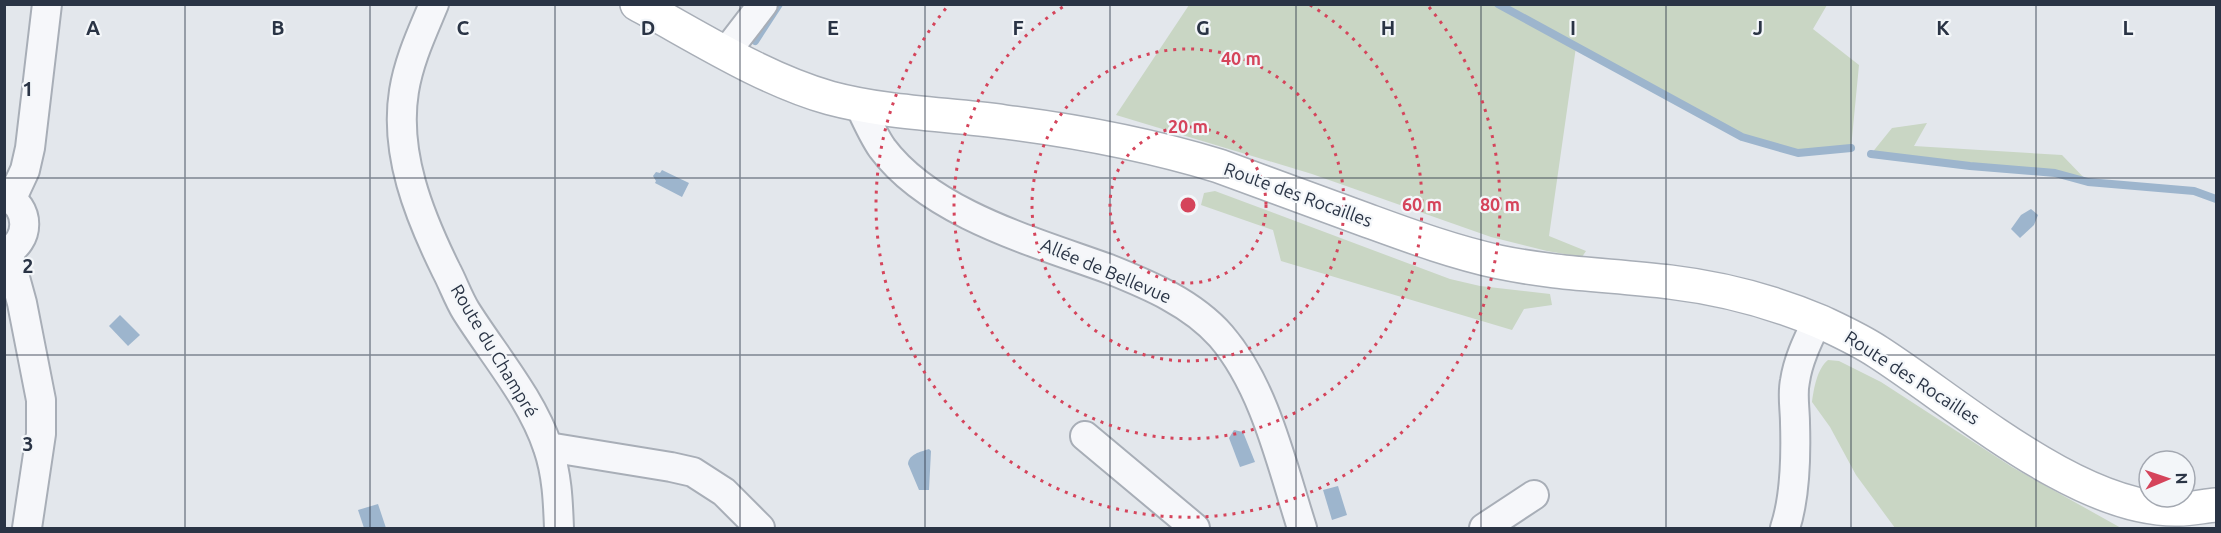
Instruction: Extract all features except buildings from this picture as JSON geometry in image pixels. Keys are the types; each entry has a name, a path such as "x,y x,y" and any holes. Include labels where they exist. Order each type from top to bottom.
{"street":[{"path":"27,528 41,434 40,400 24,313 6,253 21,239 25,227 24,214 8,196 25,170 30,148 47,4"},
{"name":"Route du Champré","path":"434,4 412,59 404,92 402,129 412,186 435,247 465,308 527,405 548,447 557,485 559,528"},
{"name":"Route des Rocailles","path":"637,4 759,69 808,91 859,104 1007,122 1113,140 1185,156 1425,242 1467,254 1500,262 1580,275 1621,277 1702,287 1784,309 1817,321 1877,351 2029,455 2106,495 2143,505 2179,519 2217,505"},
{"path":"726,52 763,4"},
{"name":"Allée de Bellevue","path":"859,104 884,150 914,180 941,199 987,223 1158,290 1188,308 1220,335 1238,359 1266,417 1302,528"},
{"path":"1785,528 1790,512 1792,485 1795,425 1794,383 1802,353 1817,321"},
{"path":"1085,436 1195,528"},
{"path":"548,447 671,466 693,472 724,492 760,528"},
{"path":"1484,528 1534,495"}],"green space":[{"path":"1189,5 1827,5 1813,29 1859,65 1851,148 1798,153 1742,137 1576,47 1549,236 1586,251 1582,257 1547,251 1491,237 1312,174 1116,115"},
{"path":"1927,123 1914,146 2062,155 2088,182 2055,173 1871,154 1892,128"},
{"path":"1215,191 1450,279 1480,286 1550,294 1552,305 1524,309 1512,330 1281,261 1273,230 1201,205 1204,193"},
{"path":"1828,360 1839,361 1881,382 2012,467 2121,528 1895,528 1856,475 1830,427 1812,402 1819,374"}],"water":[{"path":"662,170 689,183 682,197 655,183 653,176"},
{"path":"2031,209 2038,215 2034,225 2020,238 2011,229 2021,215"},
{"path":"120,315 140,335 128,346 109,326"},
{"path":"1234,430 1243,432 1255,462 1240,467 1229,438"},
{"path":"929,449 931,451 929,490 919,490 908,464 910,458"},
{"path":"1338,486 1347,515 1332,520 1323,490"},
{"path":"378,504 386,528 364,528 358,510"}],"waterway":[{"path":"755,41 779,4"},
{"path":"1498,4 1742,137 1798,153 1851,148"},
{"path":"1871,154 2055,173 2088,182 2194,191 2216,199"}]}
